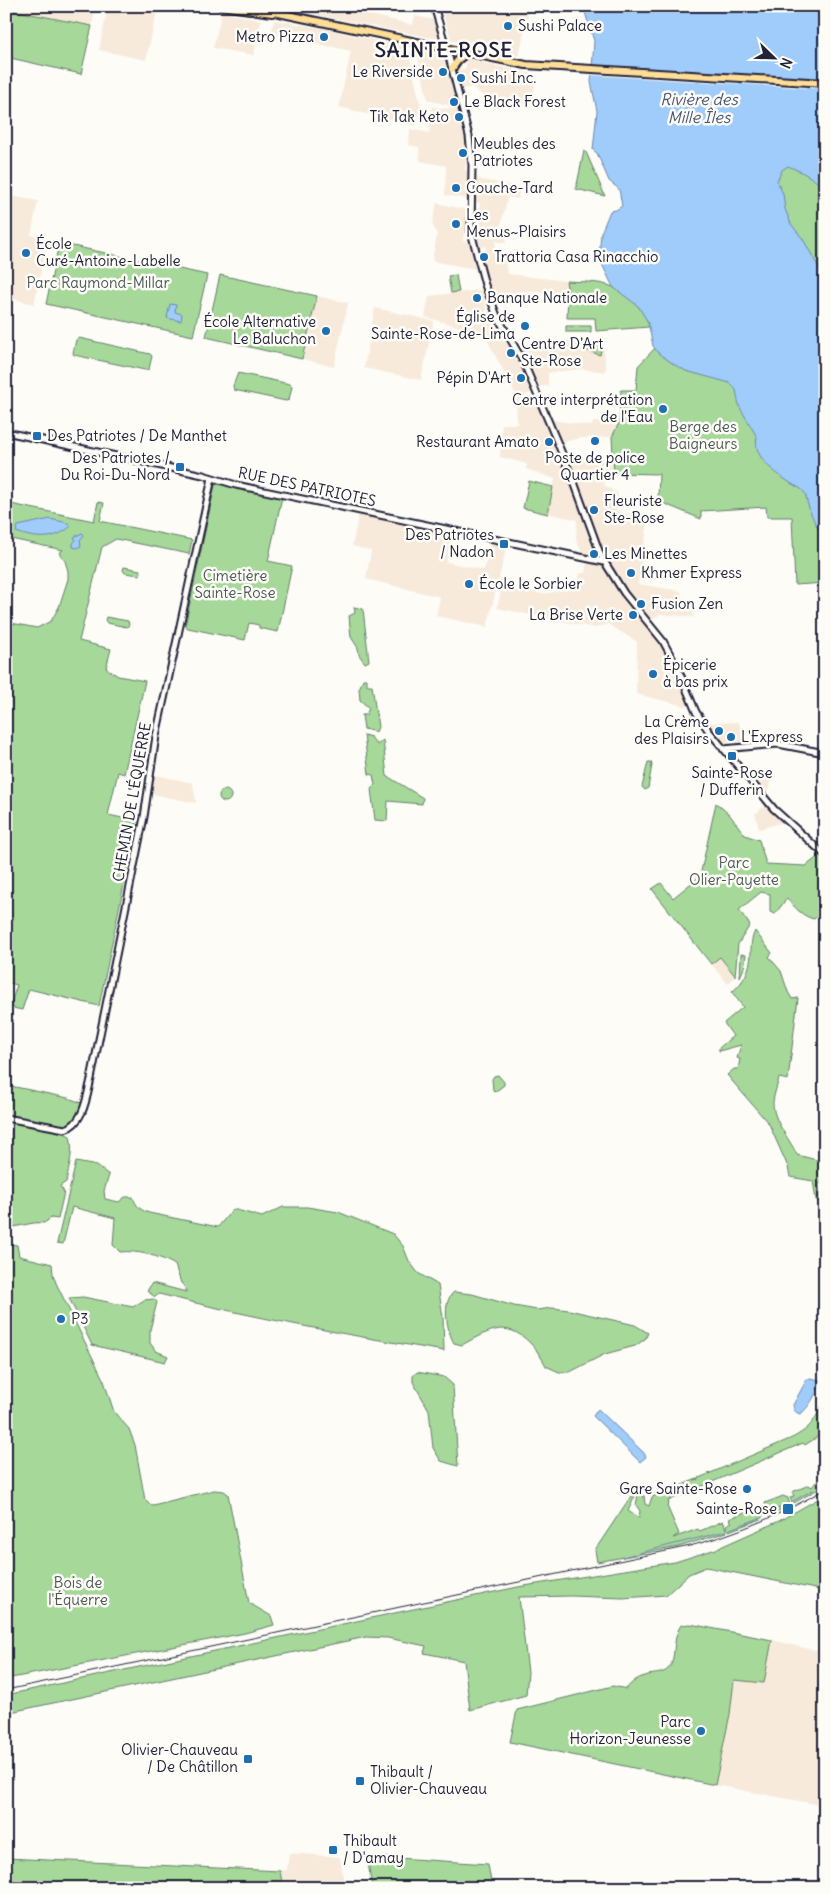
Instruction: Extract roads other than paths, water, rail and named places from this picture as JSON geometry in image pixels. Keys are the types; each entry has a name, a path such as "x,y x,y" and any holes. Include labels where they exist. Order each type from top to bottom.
{"main road":[{"path":"221,6 262,13 278,13"},
{"path":"252,6 526,65 825,83"},
{"path":"452,69 458,60 467,53"}],"street":[{"path":"434,6 465,116 471,150 472,236 487,290 500,321 525,365 572,476 604,562 624,594 663,641 678,669 696,712 723,749 774,809 825,855"},
{"name":"RUE DES PATRIOTES","path":"6,432 234,484 604,562"},
{"name":"CHEMIN DE L'ÉQUERRE","path":"6,1118 62,1130 71,1128 80,1117 91,1079 144,817 156,736 212,478"},
{"path":"723,749 776,744 825,753"}],"water":[{"name":"Rivière des Mille Îles","path":"583,6 825,6 825,191 813,179 788,166 782,170 777,181 783,194 785,209 791,224 803,239 825,279 825,538 814,520 804,492 767,465 758,452 756,445 757,437 739,406 736,390 730,383 686,371 658,353 653,346 648,322 638,306 613,287 599,258 601,233 610,211 622,206 619,189 609,181 597,153 593,150 597,111 591,82 594,41"},
{"path":"170,304 176,305 175,312 182,314 181,321 167,318"},
{"path":"50,519 68,523 71,526 58,534 45,537 16,532 18,526"},
{"path":"82,533 84,535 80,540 81,546 73,547 73,543 76,540 74,537"},
{"path":"807,1379 819,1380 818,1388 810,1404 800,1414 795,1411 793,1405"},
{"path":"598,1409 646,1457 640,1462 593,1416"}],"waterway":[{"path":"793,1501 813,1490"},
{"path":"767,1514 787,1504"},
{"path":"730,1529 760,1518"},
{"path":"639,1553 726,1531"},
{"path":"623,1557 634,1554"},
{"path":"154,1881 155,1888"}],"railway":[{"path":"6,1690 690,1546 760,1522 793,1507 825,1489"}],"place":[{"name":"Sushi Palace","path":"508,26"},
{"name":"Metro Pizza","path":"324,37"},
{"name":"Le Riverside","path":"443,72"},
{"name":"Sushi Inc.","path":"461,78"},
{"name":"Le Black Forest","path":"454,102"},
{"name":"Tik Tak Keto","path":"459,117"},
{"name":"Meubles des Patriotes","path":"463,153"},
{"name":"Couche-Tard","path":"456,188"},
{"name":"Les Menus~Plaisirs","path":"456,224"},
{"name":"École Curé-Antoine-Labelle","path":"26,253"},
{"name":"Trattoria Casa Rinacchio","path":"484,257"},
{"name":"Banque Nationale","path":"477,298"},
{"name":"Église de Sainte-Rose-de-Lima","path":"525,326"},
{"name":"École Alternative Le Baluchon","path":"326,331"},
{"name":"Centre D'Art Ste-Rose","path":"511,353"},
{"name":"Pépin D'Art","path":"521,378"},
{"name":"Centre interprétation de l'Eau","path":"663,409"},
{"name":"Des Patriotes / De Manthet","path":"37,436"},
{"name":"Poste de police Quartier 4","path":"595,441"},
{"name":"Restaurant Amato","path":"549,442"},
{"name":"Des Patriotes / Du Roi-Du-Nord","path":"180,467"},
{"name":"Fleuriste Ste-Rose","path":"594,510"},
{"name":"Des Patriotes / Nadon","path":"504,544"},
{"name":"Les Minettes","path":"594,554"},
{"name":"Khmer Express","path":"631,573"},
{"name":"École le Sorbier","path":"469,584"},
{"name":"Fusion Zen","path":"641,604"},
{"name":"La Brise Verte","path":"633,615"},
{"name":"Épicerie à bas prix","path":"653,674"},
{"name":"La Crème des Plaisirs","path":"719,731"},
{"name":"L'Express","path":"731,737"},
{"name":"Sainte-Rose / Dufferin","path":"732,756"},
{"name":"P3","path":"61,1319"},
{"name":"Gare Sainte-Rose","path":"747,1489"},
{"name":"Sainte-Rose","path":"788,1509"},
{"name":"Parc Horizon-Jeunesse","path":"701,1731"},
{"name":"Olivier-Chauveau / De Châtillon","path":"248,1759"},
{"name":"Thibault / Olivier-Chauveau","path":"360,1781"},
{"name":"Thibault / D'amay","path":"333,1850"}],"district":[{"name":"SAINTE-ROSE","path":"444,50"}],"park label":[{"name":"Parc Raymond-Millar","path":"98,283"},
{"name":"Berge des Baigneurs","path":"703,436"},
{"name":"Cimetière Sainte-Rose","path":"235,584"},
{"name":"Parc Olier-Payette","path":"734,872"},
{"name":"Bois de l'Équerre","path":"78,1592"}]}
